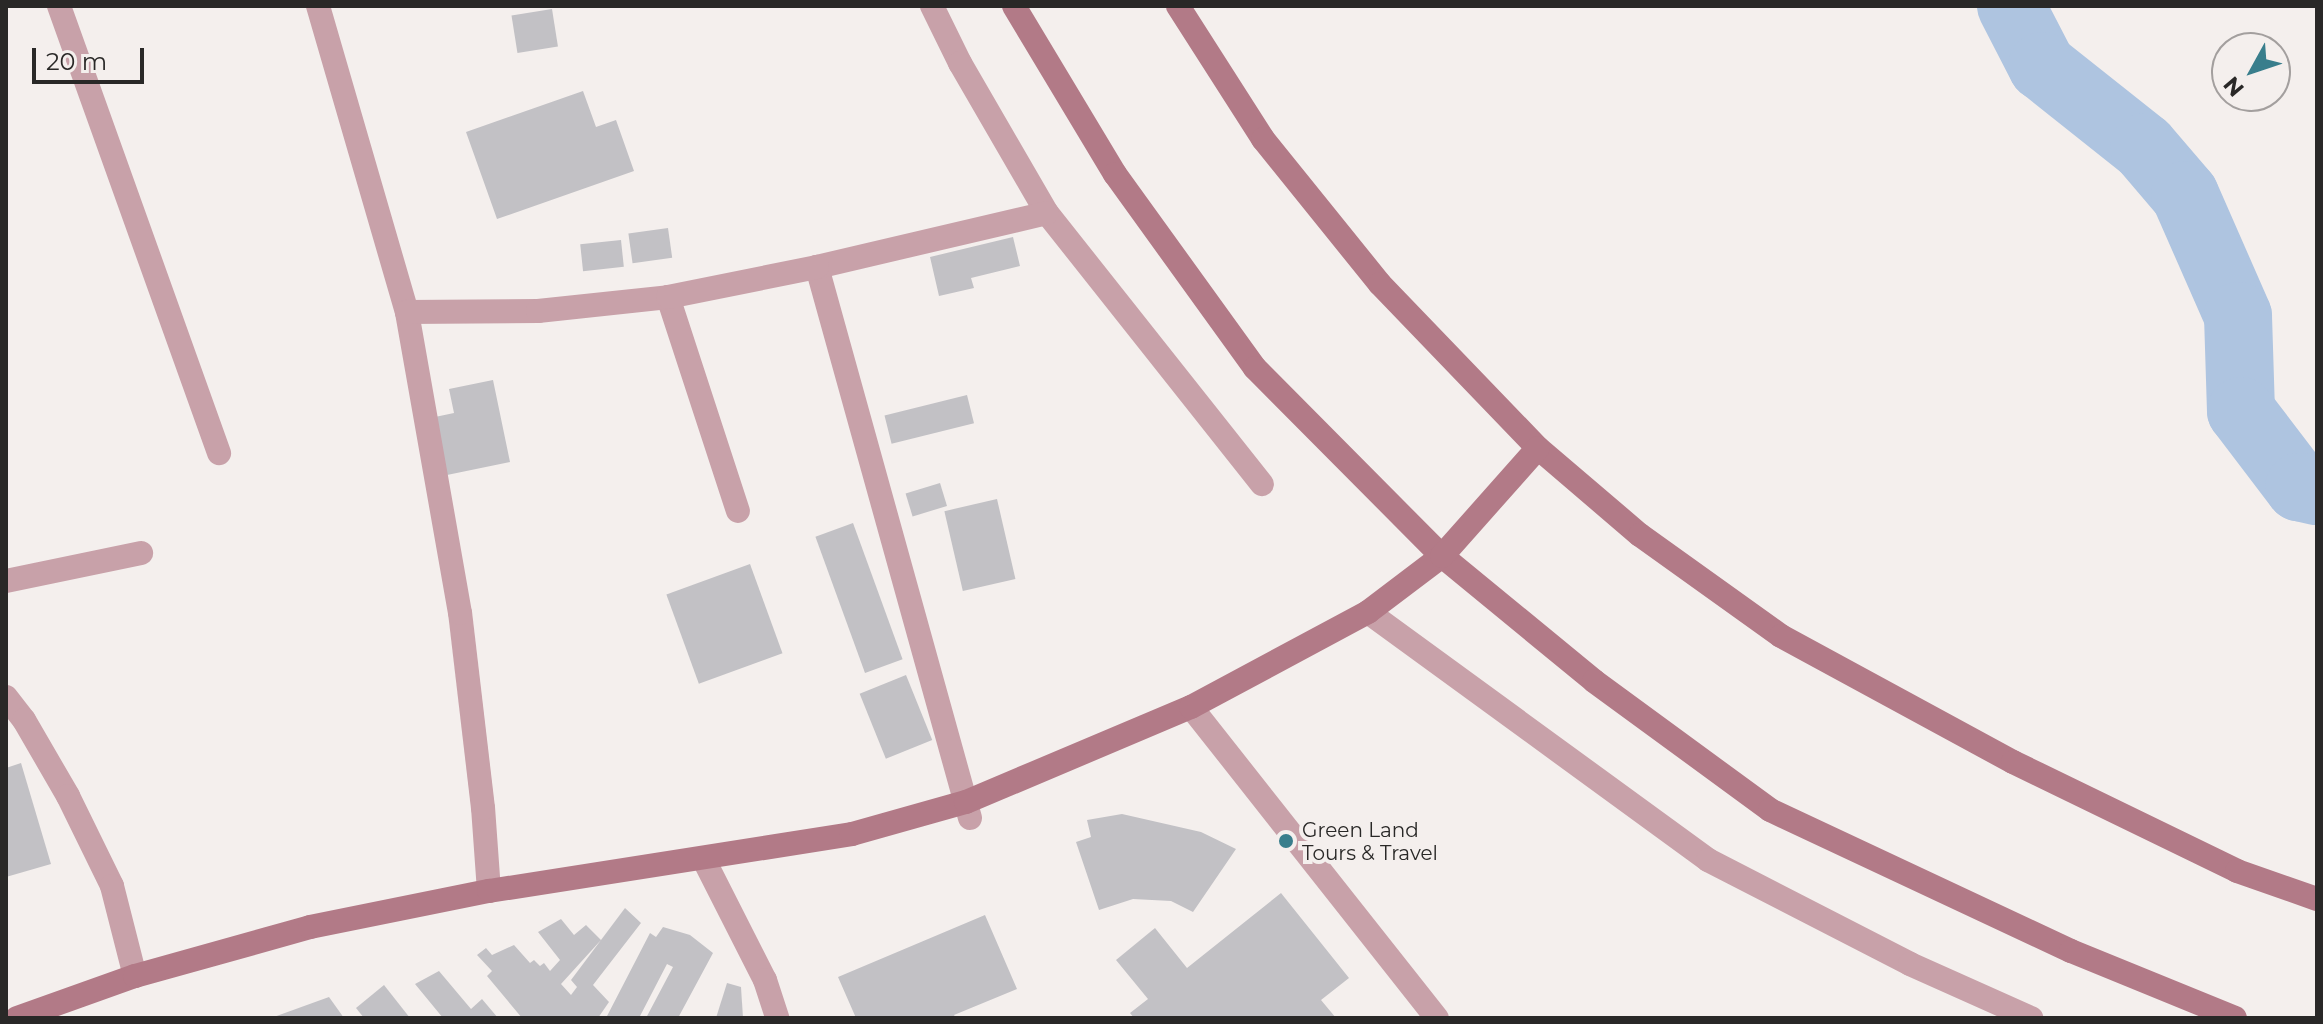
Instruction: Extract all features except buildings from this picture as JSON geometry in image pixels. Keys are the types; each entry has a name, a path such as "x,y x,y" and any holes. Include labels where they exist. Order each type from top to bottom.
{"main road":[{"path":"1014,6 1115,174 1255,368 1442,556 1594,681 1770,810 2071,951 2235,1018"},
{"path":"1178,6 1263,139 1370,272 1538,448 1640,535 1781,636 2013,762 2237,871 2317,899"},
{"path":"17,1018 135,976 310,927 489,891 852,834 968,810 1191,707 1368,612 1442,556 1538,448"}],"street":[{"path":"59,6 219,453"},
{"path":"318,6 407,312 460,613 489,891"},
{"path":"932,6 960,63 1047,213 1262,484"},
{"path":"407,312 538,311 668,297 817,267 1047,213"},
{"path":"817,267 968,810"},
{"path":"668,297 738,511"},
{"path":"6,581 141,553"},
{"path":"1368,612 1708,860 1910,964 2031,1018"},
{"path":"6,697 24,720 68,796 112,886 135,976"},
{"path":"1191,707 1437,1018"},
{"path":"703,858 765,980 777,1018"}],"waterway":[{"path":"2011,6 2042,66 2144,147 2185,195 2238,316 2241,411 2299,487 2317,491"}],"place":[{"name":"Green Land Tours & Travel","path":"1286,841"}]}
